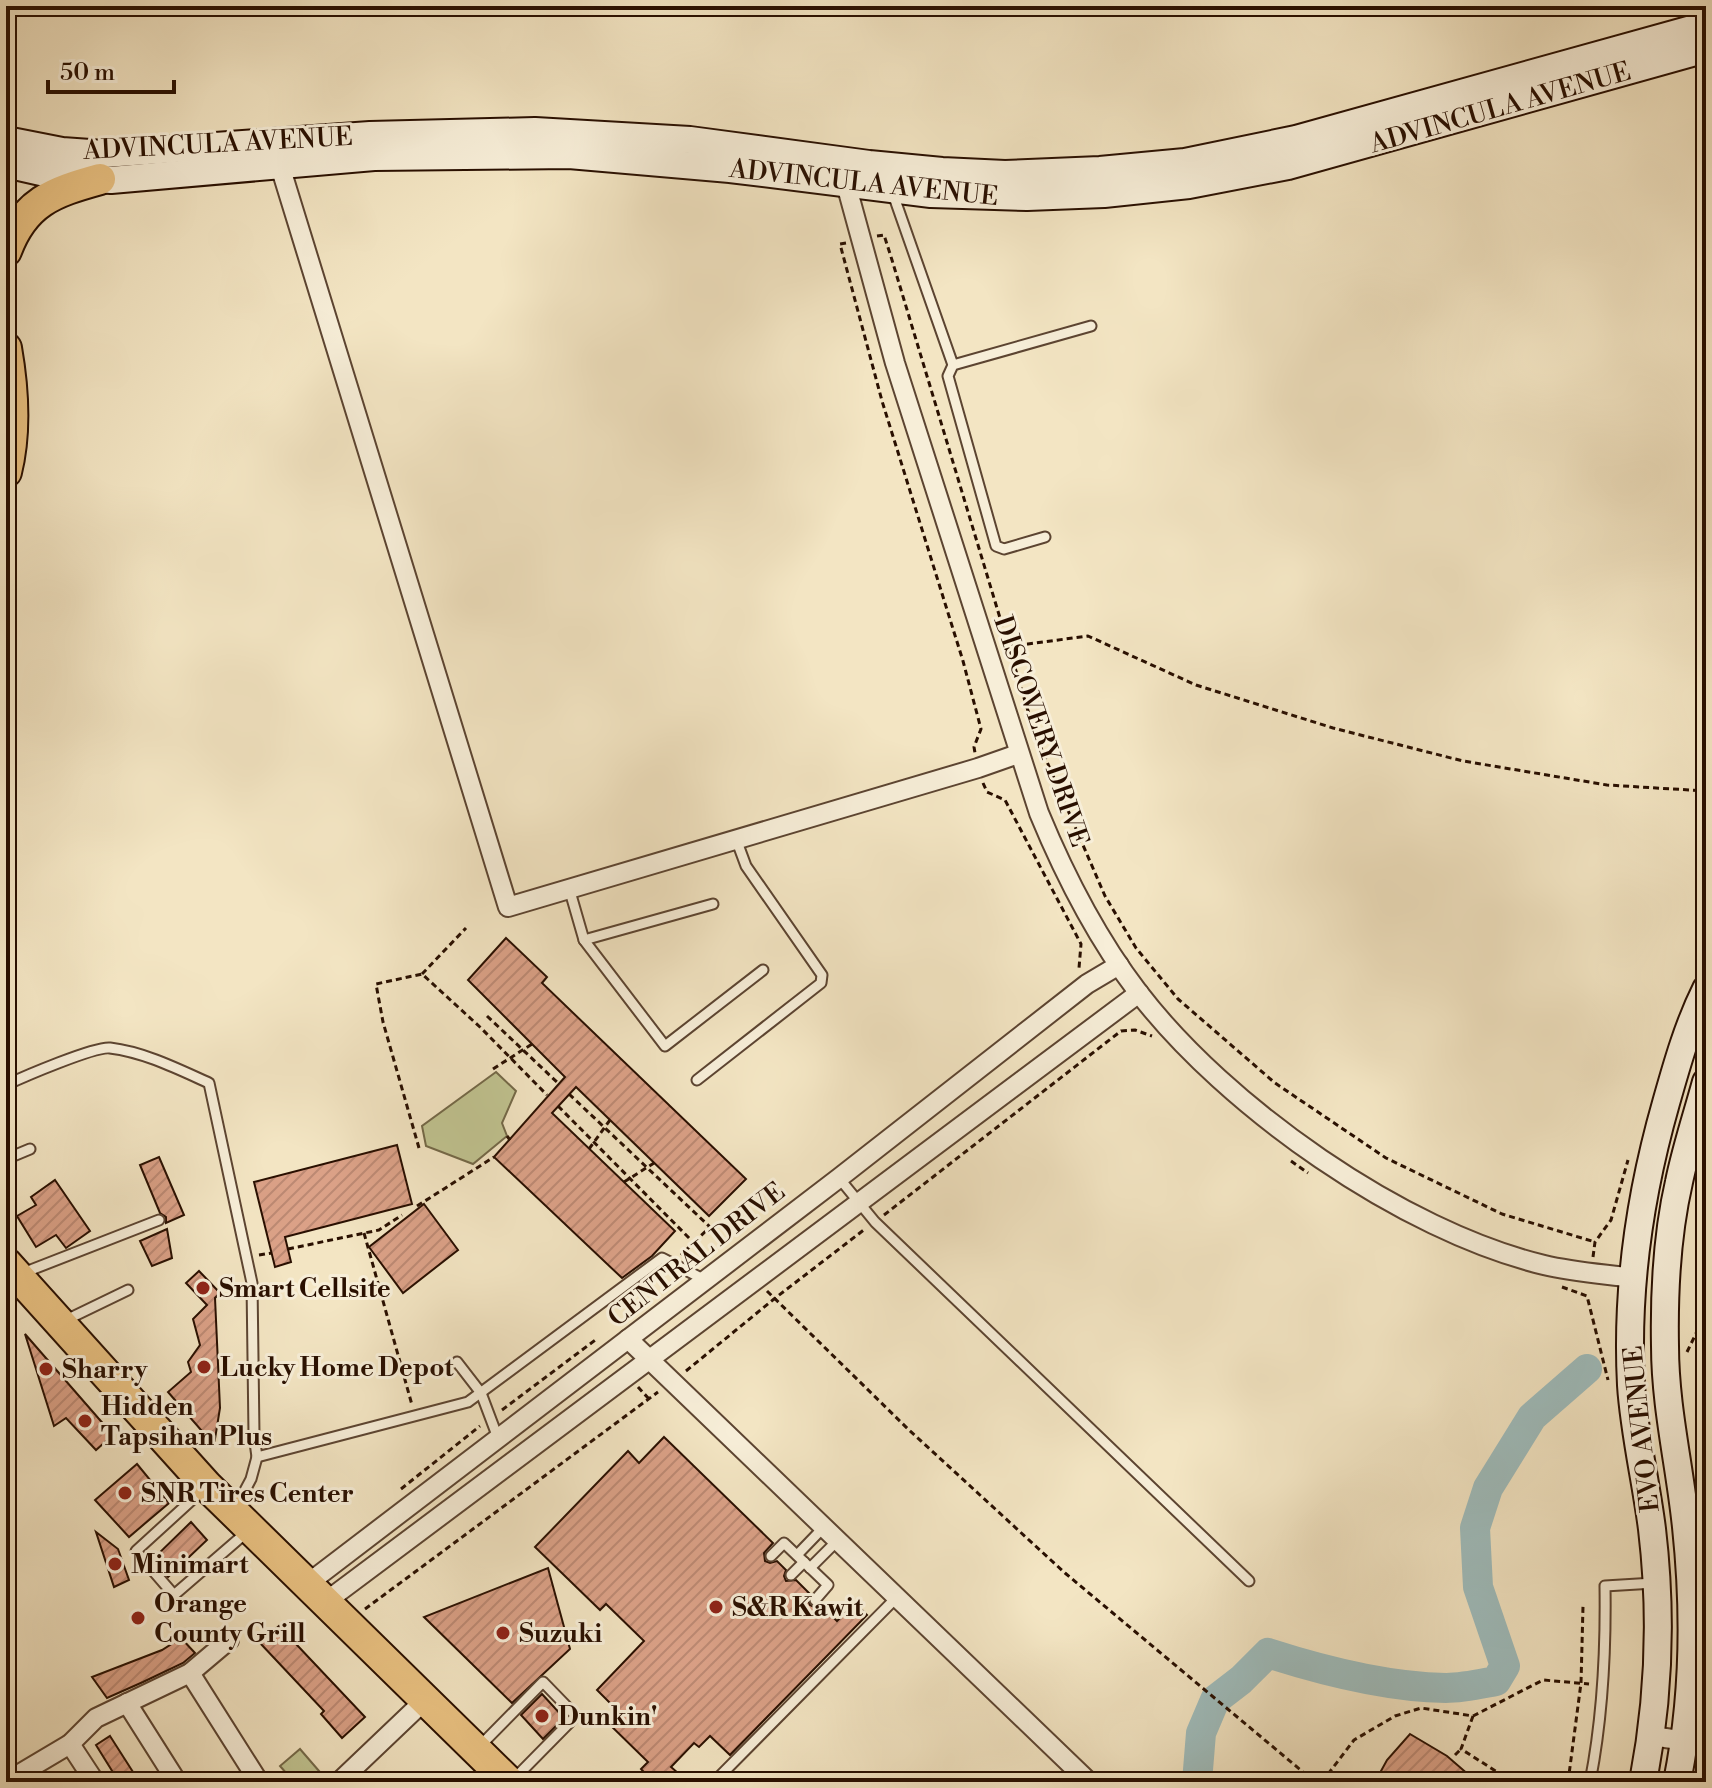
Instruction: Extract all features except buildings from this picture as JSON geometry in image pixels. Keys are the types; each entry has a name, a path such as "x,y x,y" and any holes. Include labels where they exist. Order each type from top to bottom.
{"main road":[{"name":"ADVINCULA AVENUE","path":"6,140 62,151 113,154 394,134 569,132 690,140 942,171 1005,174 1100,170 1185,162 1296,139 1706,25"},
{"name":"ADVINCULA AVENUE","path":"6,164 50,174 100,179 389,157 569,155 730,169 892,190 997,197 1081,196 1218,180 1323,157 1706,49"},
{"path":"6,251 21,221 40,202 66,188 100,179"},
{"path":"6,348 12,433 6,472"},
{"name":"EVO AVENUE","path":"1643,1782 1652,1736 1657,1583 1652,1529 1621,1390 1630,1347 1633,1278 1647,1176 1676,1065 1706,989"},
{"name":"EVO AVENUE","path":"1677,1782 1696,1743 1691,1581 1667,1387 1667,1282 1679,1183 1706,1082"},
{"path":"1647,1176 1679,1183"},
{"path":"11,1269 207,1486 510,1782"},
{"path":"1633,1278 1667,1282"},
{"path":"1621,1390 1667,1387"},
{"path":"1657,1583 1691,1581"}],"street":[{"path":"280,166 508,907 1018,754"},
{"name":"DISCOVERY DRIVE","path":"846,184 895,363 1018,754 1061,866 1084,912 1139,993 1215,1074 1249,1104 1308,1150 1363,1186 1435,1224 1492,1249 1544,1265 1633,1278"},
{"name":"CENTRAL DRIVE","path":"325,1604 498,1438 1087,984 1119,965"},
{"path":"325,1604 1139,993"},
{"path":"628,1339 1089,1782"},
{"path":"11,1781 70,1744 96,1718 190,1673 229,1640"},
{"path":"190,1673 259,1782"},
{"path":"339,1782 424,1701"},
{"path":"127,1703 177,1782"},
{"path":"1652,1736 1696,1743"},
{"path":"70,1744 95,1782"}],"lane":[{"path":"892,190 953,365 948,376 996,546 1004,549 1045,537"},
{"path":"953,365 1091,326"},
{"path":"697,1080 821,983 822,975 746,866 736,839"},
{"path":"569,888 584,940 665,1046 763,970"},
{"path":"584,940 713,904"},
{"path":"6,1085 30,1073 107,1047 164,1063 209,1083 252,1283 257,1457 242,1520 174,1595 136,1551 207,1486"},
{"path":"6,1159 30,1149"},
{"path":"839,1178 875,1222 1249,1581"},
{"path":"11,1269 159,1220"},
{"path":"257,1457 468,1402 662,1258 705,1280"},
{"path":"59,1324 128,1290"},
{"path":"457,1362 481,1393 498,1438"},
{"path":"804,1562 830,1535"},
{"path":"791,1575 830,1535"},
{"path":"771,1556 784,1543 828,1585 815,1600"},
{"path":"1590,1782 1604,1685 1605,1586 1657,1583"},
{"path":"714,1782 896,1598"},
{"path":"475,1750 543,1682 576,1716 510,1782"}],"path":[{"path":"1078,973 1081,944 1005,800 987,792 978,768 974,747 981,729 967,674 882,401 840,244 884,235 1035,734 1105,896 1136,948 1178,999 1275,1083 1386,1158 1502,1214 1595,1242"},
{"path":"1007,645 1088,636 1196,685 1333,728 1463,761 1607,785 1706,791"},
{"path":"419,1148 383,1022 376,984 422,974 466,928"},
{"path":"422,974 547,1095"},
{"path":"487,1016 559,1084"},
{"path":"325,1604 671,1383 774,1299 1121,1031 1135,1030 1150,1034 1161,1044"},
{"path":"493,1069 532,1044"},
{"path":"569,1094 710,1227 672,1263"},
{"path":"558,1106 693,1242"},
{"path":"589,1149 610,1120"},
{"path":"417,1206 494,1157"},
{"path":"1288,1158 1314,1176"},
{"path":"624,1182 654,1163"},
{"path":"1706,1177 1697,1211 1706,1244"},
{"path":"288,1249 379,1230 402,1215"},
{"path":"364,1233 415,1416"},
{"path":"757,1279 909,1430 1065,1573 1315,1782"},
{"path":"1559,1286 1587,1296 1621,1390"},
{"path":"1568,1782 1581,1683 1583,1606"},
{"path":"1322,1782 1354,1740 1395,1716 1421,1708 1473,1716 1543,1680 1604,1685"},
{"path":"1455,1755 1461,1749 1473,1716"},
{"path":"1461,1749 1513,1782"},
{"path":"1700,1782 1706,1762"}],"green space":[{"path":"496,1072 516,1091 502,1123 507,1136 473,1164 426,1146 422,1126"},
{"path":"300,1749 319,1771 306,1782 294,1782 280,1766"}],"waterway":[{"path":"1197,1782 1201,1733 1215,1700 1268,1653 1334,1672 1402,1685 1452,1688 1496,1681 1505,1666 1478,1587 1475,1528 1488,1488 1532,1417 1587,1369"}],"place":[{"name":"Smart Cellsite","path":"203,1288"},
{"name":"Lucky Home Depot","path":"204,1367"},
{"name":"Sharry","path":"46,1369"},
{"name":"Hidden Tapsihan Plus","path":"85,1421"},
{"name":"SNR Tires Center","path":"125,1493"},
{"name":"Minimart","path":"115,1564"},
{"name":"S&R Kawit","path":"716,1607"},
{"name":"Orange County Grill","path":"138,1618"},
{"name":"Suzuki","path":"503,1633"},
{"name":"Dunkin'","path":"542,1716"}]}
